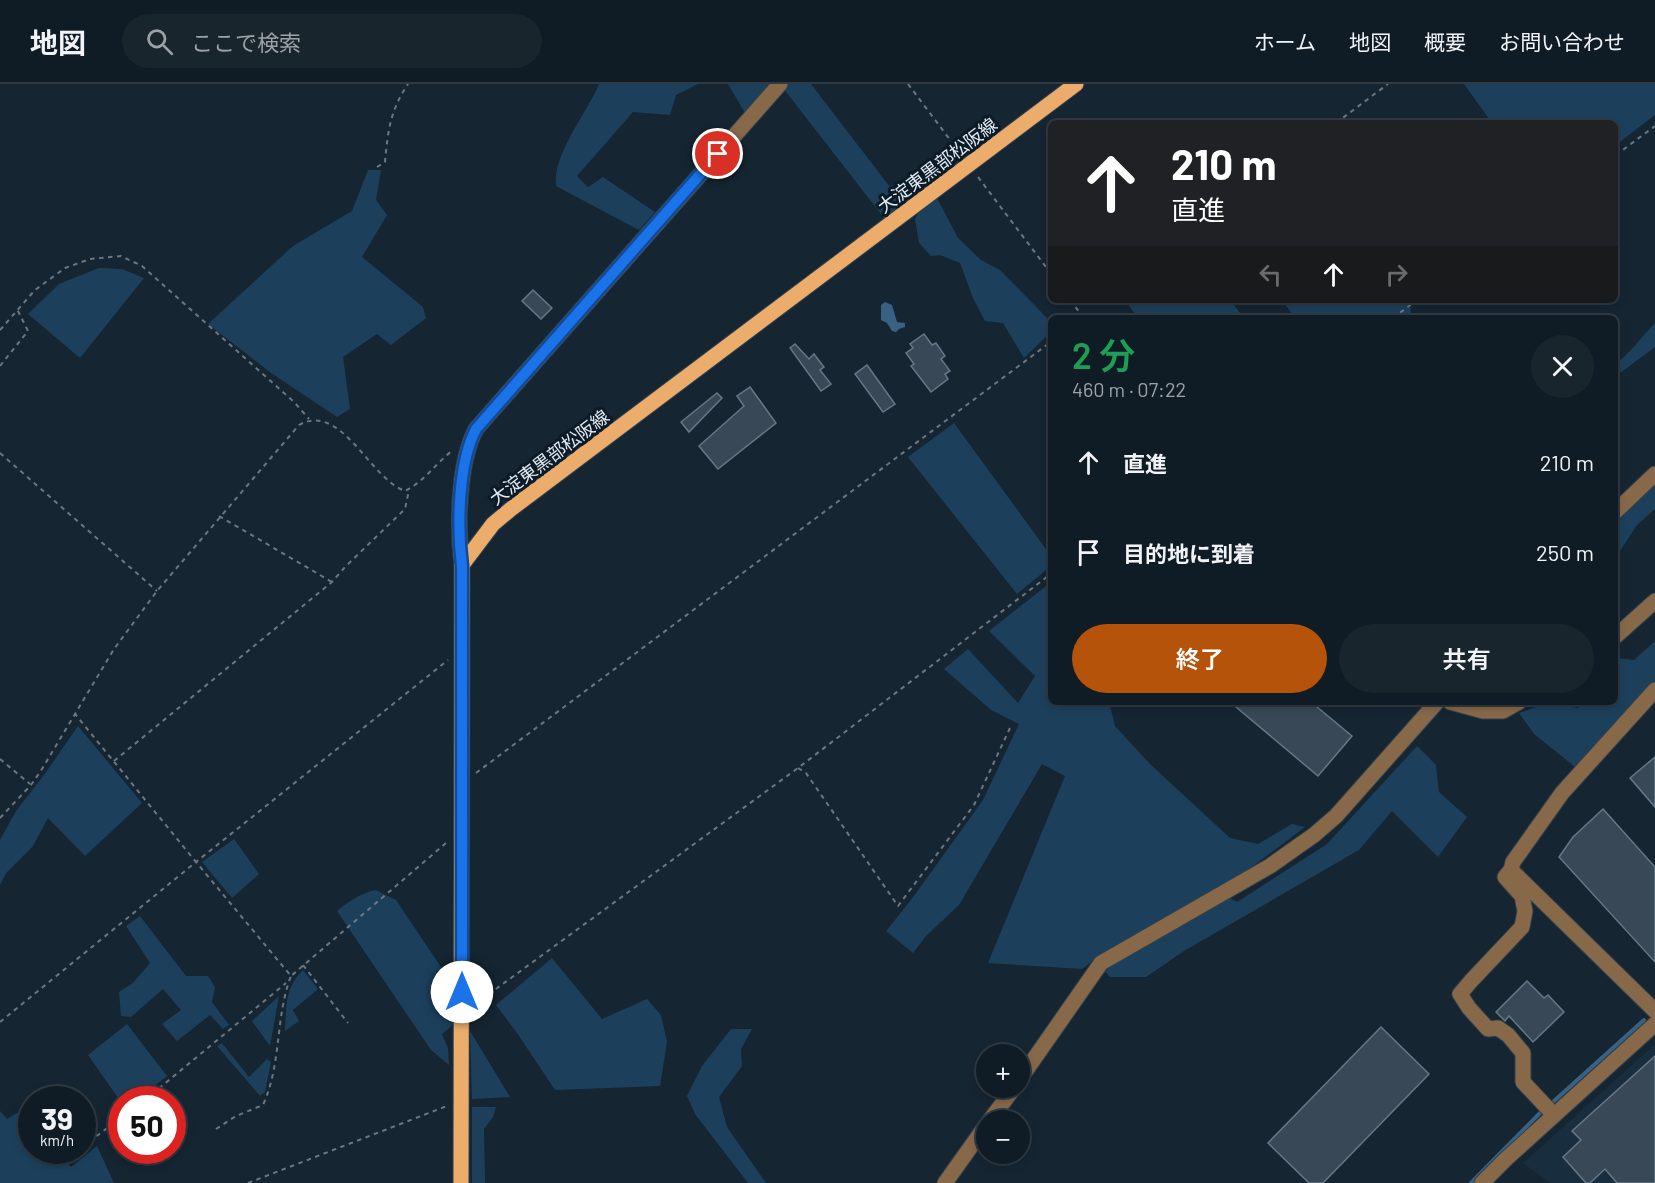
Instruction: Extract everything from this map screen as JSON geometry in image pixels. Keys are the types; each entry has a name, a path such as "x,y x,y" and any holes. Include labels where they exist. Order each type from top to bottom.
{"main road":[{"name":"大淀東黒部松阪線","path":"462,566 493,524 511,509 1076,84"},
{"path":"461,1183 462,566"}],"street":[{"path":"462,566 459,542 460,503 468,443 476,429 780,84"},
{"path":"1618,509 1655,474"},
{"path":"1618,634 1655,601"},
{"path":"1554,1115 1523,1082 1523,1053 1508,1035 1498,1028 1488,1029 1460,994 1522,927 1525,911 1522,896 1505,877 1528,838 1562,793 1655,690"},
{"path":"1030,1065 1101,963 1270,866 1314,835 1336,816 1434,705"},
{"path":"1461,705 1483,711 1503,711 1514,705"},
{"path":"1511,870 1655,1011"},
{"path":"1482,1183 1655,1024"},
{"path":"945,1183 976,1139"}],"path":[{"path":"377,167 385,162 388,132 396,103 408,84"},
{"path":"908,84 1048,270"},
{"path":"1340,120 1388,84"},
{"path":"1618,154 1655,126"},
{"path":"0,330 35,290 65,268 90,259 121,256 142,266 294,402 309,419 325,422 346,435 396,488 405,491 420,483 441,460 458,446 468,443"},
{"path":"1397,315 1413,303"},
{"path":"0,366 28,331 17,309"},
{"path":"461,783 1048,344"},
{"path":"0,818 31,785 114,649 157,591 299,425 309,419"},
{"path":"0,453 157,591"},
{"path":"114,761 332,582 405,509 410,489"},
{"path":"219,516 332,582"},
{"path":"462,1014 798,768 1048,576"},
{"path":"0,1022 450,658 462,654"},
{"path":"75,714 291,976"},
{"path":"798,768 806,773 898,906 974,805 1010,728"},
{"path":"0,759 31,785"},
{"path":"216,1129 236,1116 264,1105 271,1088 277,1061 284,993 291,976 452,838 461,838"},
{"path":"303,965 348,1023"},
{"path":"162,1086 289,981"},
{"path":"248,1183 449,1105 462,1105"}],"shaded area":[{"path":"599,84 698,84 676,95 670,115 633,112 577,176 588,187 603,177 655,212 639,230 556,186 559,161"},
{"path":"728,84 772,84 745,113"},
{"path":"786,84 811,84 903,204 884,218 783,88"},
{"path":"1464,84 1655,84 1655,115 1618,143 1618,120 1490,120"},
{"path":"368,170 381,170 376,200 387,215 362,257 423,307 426,318 391,345 377,334 343,357 350,409 337,417 271,373 208,324 293,246 352,211"},
{"path":"937,198 958,238 981,260 1000,270 1048,319 1048,335 1024,358 1003,323 985,321 973,298 960,263 940,255 931,256 919,243 915,219 918,213"},
{"path":"99,268 122,269 144,278 80,358 28,314 59,284"},
{"path":"885,302 892,305 897,322 905,323 905,327 896,332 892,331 887,323 881,320 881,305"},
{"path":"1127,303 1232,303 1242,315 1136,315"},
{"path":"1284,303 1410,303 1412,315 1293,315"},
{"path":"1655,323 1655,347 1618,375 1618,361"},
{"path":"954,423 1048,552 1048,568 1017,594 908,457"},
{"path":"1655,483 1655,509 1637,525 1618,554 1618,517 1633,500"},
{"path":"1048,584 1048,705 1110,705 1115,726 1150,764 1230,838 1258,844 1292,824 1305,827 1236,879 1112,947 1082,969 988,963 1065,776 1042,764 959,905 926,936 913,953 886,931 983,800 1019,724 991,710 944,669 968,649 1018,703 1035,676 989,631"},
{"path":"1655,641 1655,682 1580,771 1534,734 1519,713 1541,705 1578,708 1580,705 1618,705 1618,658 1634,660"},
{"path":"78,726 142,803 85,856 48,818 33,846 7,872 0,885 0,840 16,811"},
{"path":"1417,746 1436,765 1439,792 1467,817 1438,857 1392,811 1359,850 1184,951 1146,977 1110,977 1103,969 1226,896 1237,902 1327,844"},
{"path":"234,839 259,874 232,898 202,862"},
{"path":"376,890 396,900 451,982 453,1025 442,1034 448,1048 449,1065 431,1050 337,911 355,898"},
{"path":"140,916 186,976 208,976 215,987 212,1002 229,1025 223,1029 210,1015 177,1041 162,1024 181,1010 163,989 131,1017 121,1016 119,992 133,983 150,963 126,926"},
{"path":"552,958 602,1019 647,999 661,1015 667,1042 660,1086 555,1090 496,1005"},
{"path":"303,970 318,989 293,1010 299,1021 285,1031 289,991"},
{"path":"279,996 270,1046 252,1021"},
{"path":"127,1024 167,1076 154,1086 110,1086 88,1055"},
{"path":"731,1029 752,1029 741,1049 742,1066 719,1097 727,1127 766,1183 748,1183 695,1114 687,1096 702,1066"},
{"path":"470,1031 510,1097 472,1099"},
{"path":"222,1043 249,1077 267,1059 271,1062 265,1092 260,1096 217,1046"},
{"path":"1655,1044 1655,1183 1550,1183 1523,1163"},
{"path":"472,1107 496,1107 493,1117 484,1129 485,1183 472,1183"},
{"path":"0,1111 7,1119 18,1112 18,1164 69,1164 71,1167 75,1164 96,1164 97,1146 114,1183 0,1183"}],"building":[{"path":"533,290 552,308 541,319 522,301"},
{"path":"924,334 932,345 936,343 945,356 941,359 950,371 945,374 948,379 931,392 911,366 914,364 906,353 913,348 910,344"},
{"path":"795,344 809,359 814,354 824,367 820,370 831,384 821,391 790,348"},
{"path":"867,365 895,404 883,412 855,374"},
{"path":"750,387 776,423 718,469 699,446 744,406 737,396"},
{"path":"717,393 722,398 689,432 681,422"},
{"path":"1234,705 1315,705 1352,736 1318,776"},
{"path":"1655,757 1655,807 1630,778"},
{"path":"1603,809 1655,867 1655,962 1559,857 1573,837"},
{"path":"1527,981 1544,998 1548,995 1564,1012 1533,1042 1509,1016 1505,1021 1496,1012"},
{"path":"1381,1027 1429,1074 1323,1183 1309,1183 1268,1143"},
{"path":"1655,1056 1655,1183 1617,1183 1605,1169 1590,1183 1586,1183 1563,1157 1581,1140 1572,1131"}],"waterway":[{"path":"1554,1101 1644,1020"},
{"path":"1471,1183 1540,1113"}],"route":[{"path":"462,992 462,566 459,542 460,503 468,443 476,429 718,154"}]}
